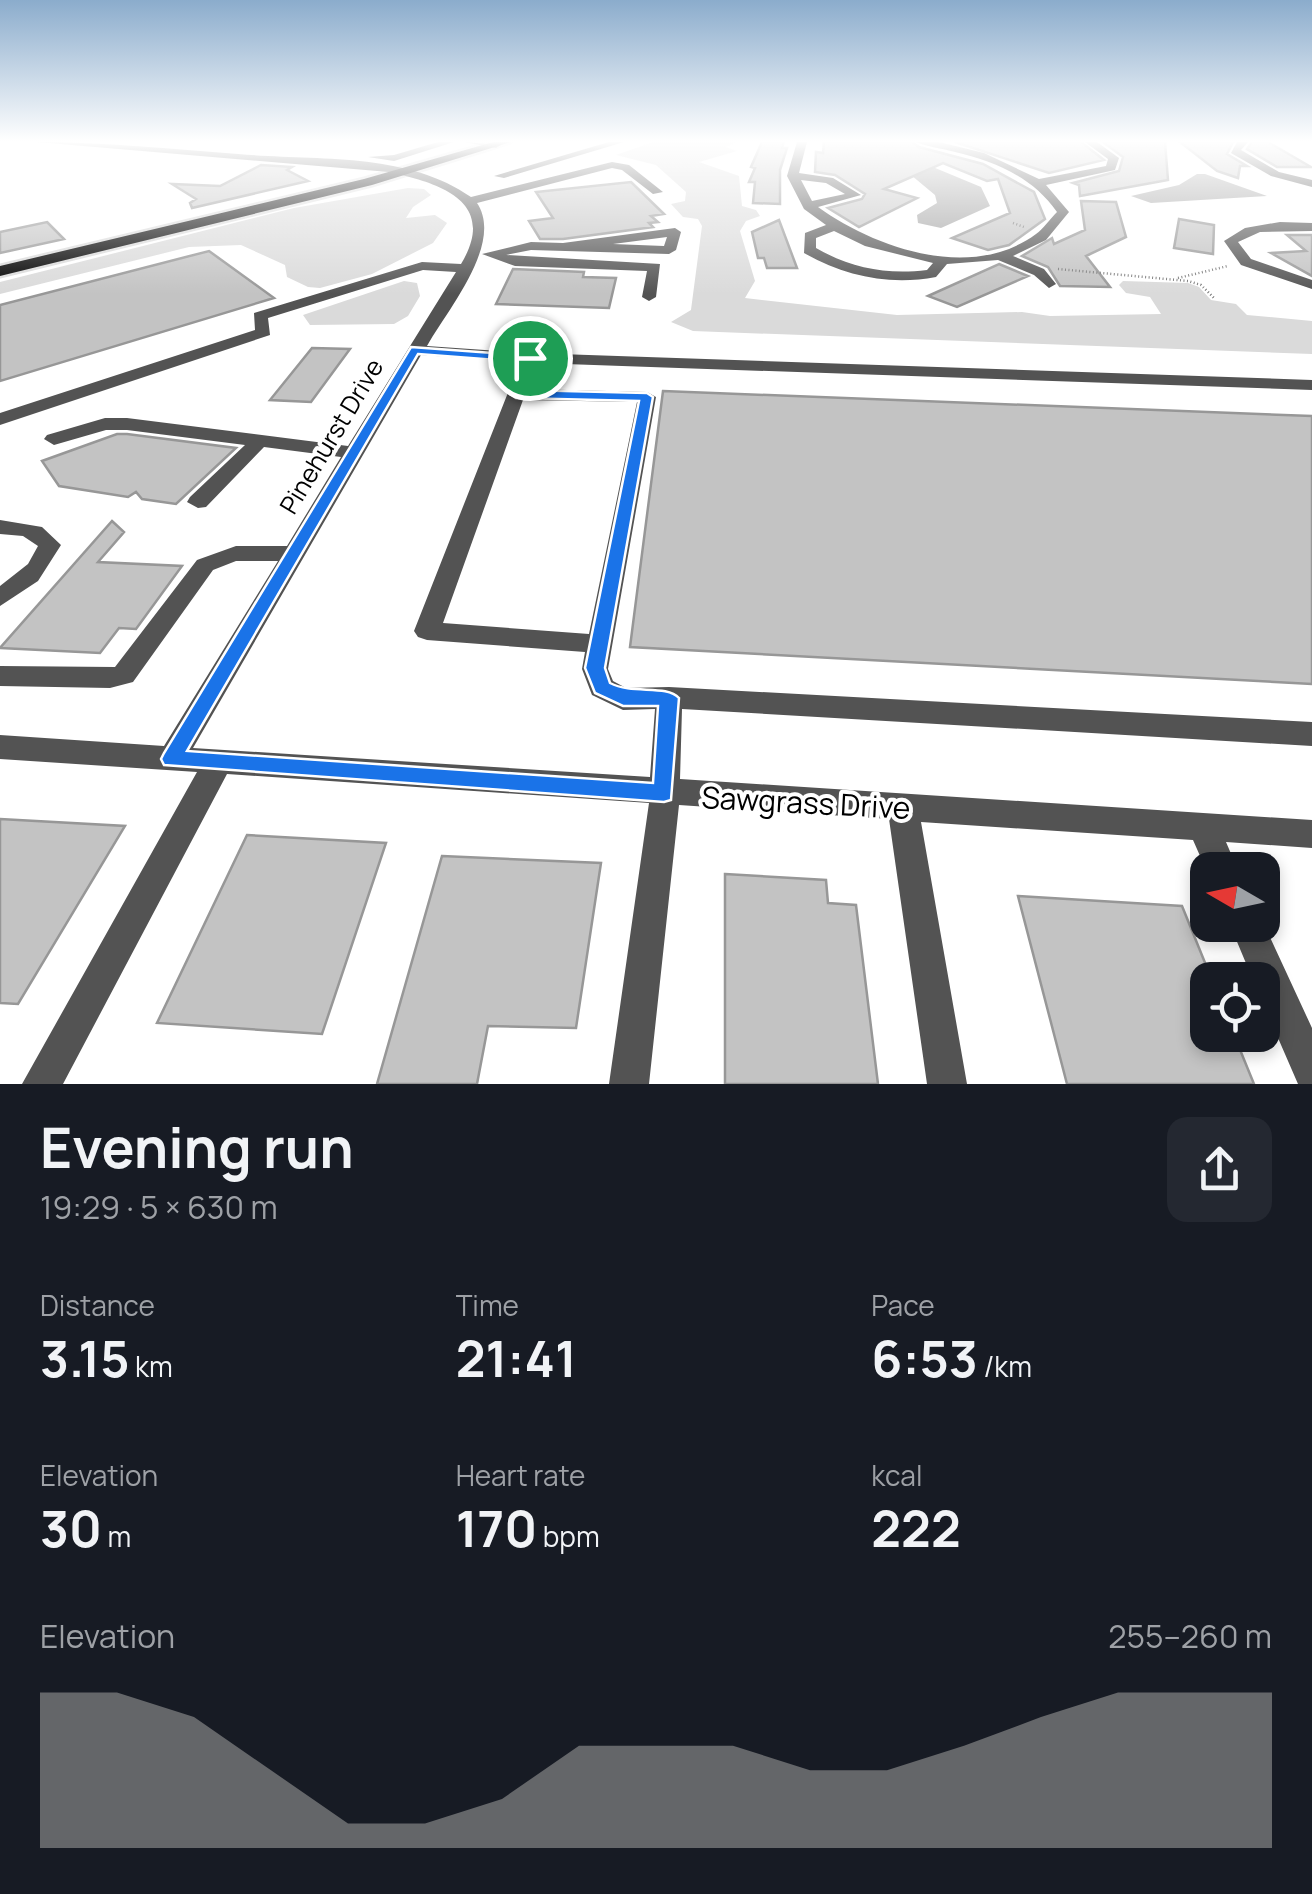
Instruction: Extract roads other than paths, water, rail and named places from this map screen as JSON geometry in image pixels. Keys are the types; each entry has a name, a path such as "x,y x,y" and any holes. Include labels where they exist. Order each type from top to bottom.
{"main road":[{"path":"0,272 320,193"}],"street":[{"path":"454,193 469,201 481,222 476,258"},
{"path":"469,201 502,193"},
{"path":"801,193 808,206 835,226 870,243 916,258 942,260 999,256 1044,237 1063,212 1051,193"},
{"path":"808,206 855,195 851,193"},
{"path":"835,226 810,236 809,250 836,266 904,279 932,274 942,260"},
{"path":"1312,226 1243,231 1231,241 1246,262 1312,285"},
{"path":"0,418 264,332 259,316 422,266 522,246 668,250 674,232 564,246"},
{"path":"999,256 1039,272 1049,284"},
{"path":"476,258 655,266 649,297"},
{"name":"Pinehurst Drive","path":"171,759 415,350 476,258"},
{"path":"415,350 530,358 1312,384"},
{"path":"530,358 427,631 600,644"},
{"path":"516,394 647,397 595,668 602,688 623,699 669,698 1312,734"},
{"path":"54,438 105,424 127,424 257,444 353,453"},
{"path":"198,502 257,444"},
{"path":"0,527 24,528 44,536 50,545 45,560 31,576 0,598"},
{"path":"0,676 110,678 124,674 214,558 230,553 293,554"},
{"path":"629,1084 664,793 669,698"},
{"name":"Sawgrass Drive","path":"0,747 1312,834"},
{"path":"42,1084 218,761"},
{"path":"903,807 947,1084"},
{"path":"1204,828 1214,852"},
{"path":"1254,942 1312,1071"}]}
